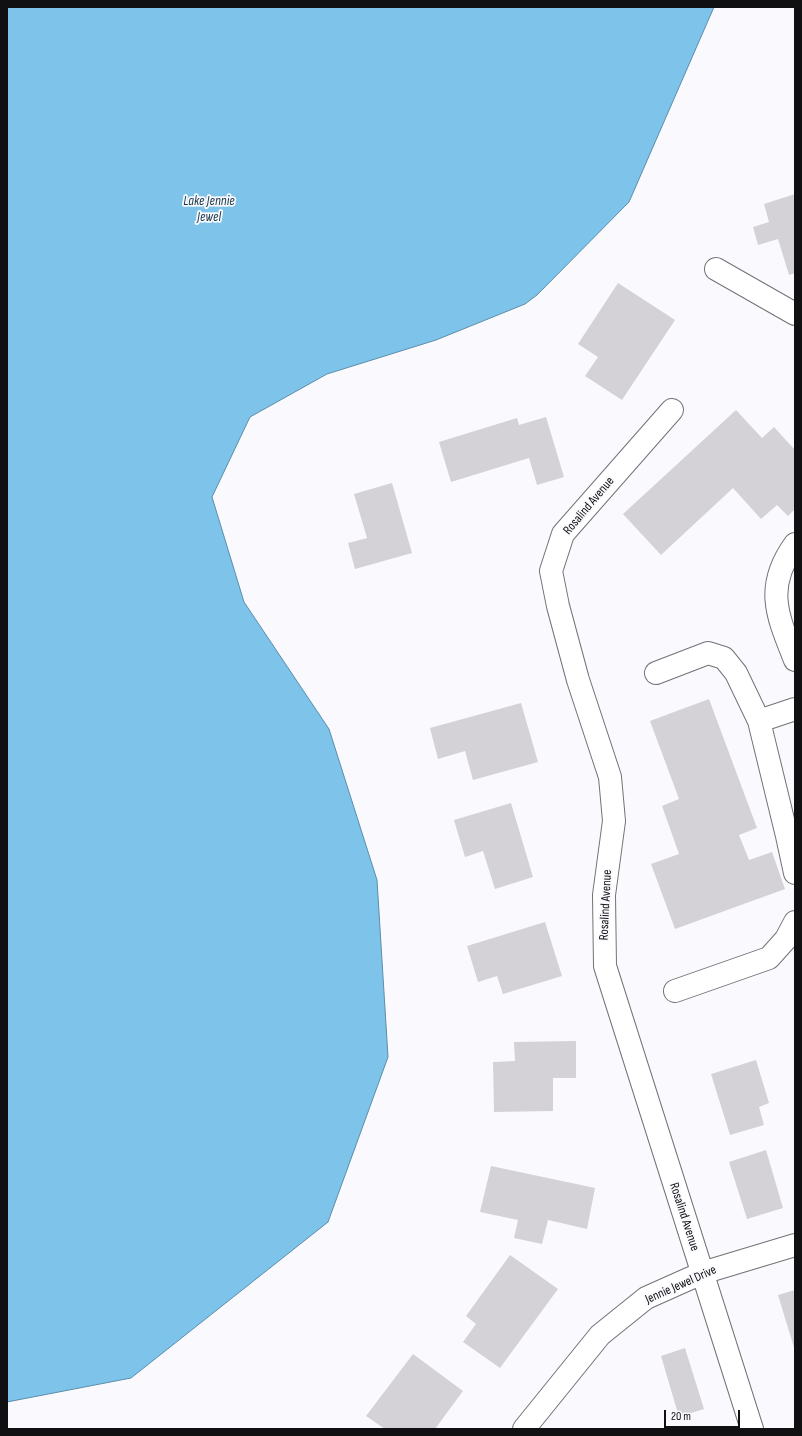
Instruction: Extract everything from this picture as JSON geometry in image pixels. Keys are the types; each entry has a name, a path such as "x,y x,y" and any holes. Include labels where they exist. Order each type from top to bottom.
{"street":[{"path":"716,269 795,314"},
{"name":"Rosalind Avenue","path":"672,410 563,534 551,571 558,606 578,680 610,777 614,821 604,895 604,966 752,1429"},
{"path":"795,544 784,561 776,586 776,605 780,623 795,660"},
{"path":"656,673 708,654 724,658 736,673 759,721 795,873"},
{"path":"759,721 795,709"},
{"path":"675,991 769,958 786,939 795,922"},
{"name":"Jennie Jewel Drive","path":"524,1429 600,1335 646,1298 702,1273 795,1245"}],"water":[{"name":"Lake Jennie Jewel","path":"7,7 714,7 629,202 537,295 525,304 436,340 327,374 250,417 212,497 244,602 329,729 377,880 388,1057 328,1222 131,1378 7,1402"}],"building":[{"path":"795,194 795,273 789,275 778,239 758,245 753,227 769,222 764,204"},
{"path":"618,283 675,320 622,400 585,376 598,357 578,344"},
{"path":"736,410 762,438 774,427 795,450 795,509 788,516 777,505 761,519 733,488 661,555 623,514"},
{"path":"546,417 564,477 537,485 529,458 451,482 439,442 517,418 519,425"},
{"path":"392,483 412,553 355,569 348,543 367,538 354,494"},
{"path":"709,699 757,828 739,835 749,860 772,852 785,889 675,929 651,864 679,854 662,806 679,799 650,721"},
{"path":"521,703 538,762 473,780 465,751 438,759 430,728"},
{"path":"511,803 533,877 495,889 483,851 465,857 454,820"},
{"path":"545,922 562,976 503,994 497,976 478,982 467,946"},
{"path":"576,1041 576,1078 553,1078 553,1111 494,1112 493,1062 515,1061 514,1042"},
{"path":"756,1060 769,1103 759,1107 764,1125 730,1135 711,1074"},
{"path":"766,1150 783,1208 747,1219 729,1162"},
{"path":"491,1166 595,1188 587,1229 548,1220 542,1244 514,1238 518,1220 480,1212"},
{"path":"510,1255 558,1289 500,1368 463,1342 476,1324 466,1316"},
{"path":"795,1290 795,1351 778,1295"},
{"path":"685,1348 704,1409 679,1417 661,1356"},
{"path":"413,1354 463,1391 435,1429 385,1429 366,1416"}]}
